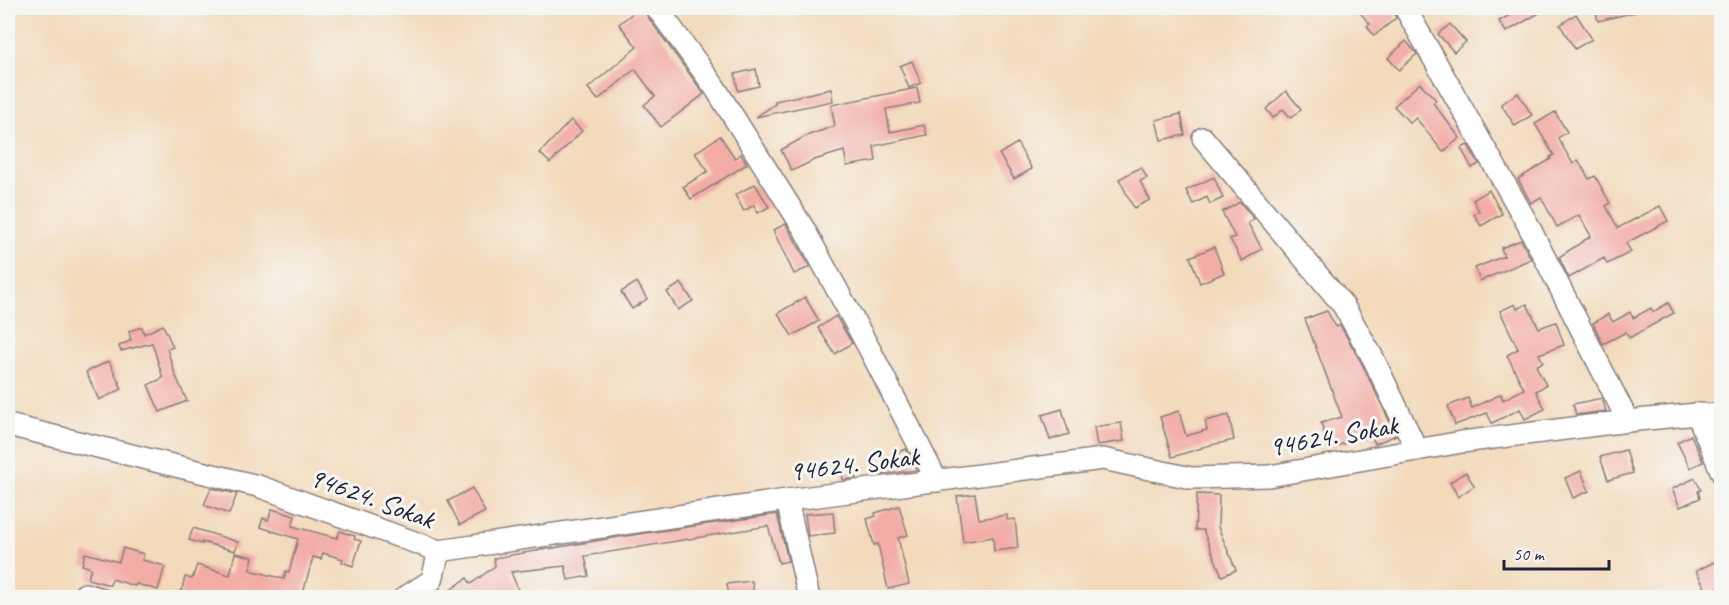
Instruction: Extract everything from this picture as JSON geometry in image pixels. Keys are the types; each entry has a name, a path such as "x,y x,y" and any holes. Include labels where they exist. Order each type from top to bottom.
{"street":[{"path":"657,8 714,86 804,230 870,350 937,481"},
{"path":"1405,8 1526,221 1628,421"},
{"path":"1203,138 1343,305 1373,358 1417,450"},
{"path":"1697,414 1722,472"},
{"name":"94624. Sokak","path":"8,425 258,486 439,551 787,500 1103,459 1191,478 1269,476 1462,442 1628,421 1697,414 1722,415"},
{"path":"787,500 810,597"},
{"path":"404,597 432,580 439,551"}],"building":[{"path":"639,8 645,8 647,16 704,94 661,127 644,105 655,96 635,69 598,100 588,88 637,47 619,24"},
{"path":"1356,8 1392,8 1396,18 1374,36 1367,26 1370,24"},
{"path":"1522,8 1548,8 1506,32 1499,21"},
{"path":"1595,8 1636,8 1636,12 1598,21"},
{"path":"1576,14 1592,39 1575,49 1560,25"},
{"path":"1450,24 1466,42 1454,52 1438,34"},
{"path":"1406,41 1417,54 1399,70 1388,58"},
{"path":"912,61 921,83 909,88 900,66"},
{"path":"756,69 759,86 738,91 735,74"},
{"path":"1420,83 1436,100 1433,103 1460,138 1443,152 1416,118 1410,123 1394,106"},
{"path":"917,88 920,103 886,109 890,132 924,125 927,135 874,146 876,161 847,166 844,151 814,160 792,171 781,150 806,136 835,126 831,105"},
{"path":"831,89 833,101 756,117 775,104 775,101"},
{"path":"1286,91 1301,109 1291,118 1283,109 1273,118 1266,109"},
{"path":"1518,93 1532,115 1515,126 1501,104"},
{"path":"1555,112 1567,132 1558,138 1573,164 1578,160 1589,179 1595,176 1610,203 1606,206 1618,228 1660,206 1668,221 1626,243 1631,252 1607,264 1604,258 1569,278 1559,257 1591,236 1579,215 1557,227 1541,197 1531,203 1518,179 1554,155 1535,124"},
{"path":"1181,114 1185,135 1161,140 1156,120"},
{"path":"571,120 582,131 550,163 540,153"},
{"path":"720,136 735,158 741,154 747,164 691,199 683,187 708,171 695,153"},
{"path":"1017,143 1032,169 1014,179 999,154"},
{"path":"1468,145 1479,164 1472,168 1461,148"},
{"path":"1141,167 1147,178 1140,181 1150,200 1134,208 1119,179"},
{"path":"1214,177 1223,198 1210,204 1207,197 1193,204 1186,190"},
{"path":"755,184 769,207 758,213 754,205 744,211 735,195"},
{"path":"1489,190 1502,214 1481,226 1474,214 1479,211 1473,200"},
{"path":"1240,202 1254,219 1248,223 1262,249 1242,261 1230,239 1235,237 1222,212"},
{"path":"786,224 810,267 794,274 773,230"},
{"path":"1521,240 1531,259 1480,281 1475,268 1504,256 1501,248"},
{"path":"1214,247 1224,273 1200,283 1190,257"},
{"path":"637,282 647,299 632,309 621,292"},
{"path":"681,283 693,301 678,310 667,292"},
{"path":"805,297 819,321 792,336 778,313"},
{"path":"1668,303 1674,313 1629,338 1626,332 1603,344 1593,323 1608,314 1613,322 1630,312 1633,318 1651,308 1653,312"},
{"path":"1515,304 1517,309 1527,304 1539,328 1556,322 1564,345 1539,354 1543,362 1536,366 1546,385 1536,391 1545,409 1525,419 1520,409 1492,423 1487,413 1455,425 1448,406 1468,398 1472,408 1501,394 1503,400 1524,389 1507,355 1518,349 1500,311"},
{"path":"1327,311 1336,327 1340,325 1362,364 1396,435 1375,444 1372,436 1328,448 1321,423 1342,417 1305,319"},
{"path":"836,316 852,343 835,354 818,328"},
{"path":"163,325 173,347 167,349 187,401 160,412 148,385 163,378 152,343 121,351 119,346 131,340 129,331 142,327 144,334"},
{"path":"109,361 122,389 99,400 86,372"},
{"path":"1602,398 1606,411 1576,415 1573,404"},
{"path":"1062,409 1069,434 1050,440 1042,415"},
{"path":"1179,411 1186,436 1207,430 1205,421 1229,415 1234,440 1172,457 1160,417"},
{"path":"1121,423 1124,441 1097,445 1094,427"},
{"path":"1691,435 1703,462 1690,468 1677,442"},
{"path":"906,449 917,470 880,475 879,466 900,463 896,453"},
{"path":"1626,450 1633,473 1608,480 1600,457"},
{"path":"855,468 856,478 843,480 842,470"},
{"path":"1581,471 1589,491 1573,498 1565,478"},
{"path":"1466,472 1474,486 1458,497 1450,482"},
{"path":"1695,478 1701,490 1698,491 1700,498 1680,507 1672,489"},
{"path":"211,488 237,494 229,514 204,505"},
{"path":"472,488 485,512 460,525 448,501"},
{"path":"975,494 979,519 1007,515 1007,520 1015,519 1018,548 994,551 993,537 963,542 957,496"},
{"path":"1197,494 1219,495 1218,527 1236,570 1222,576 1203,530 1195,530"},
{"path":"899,506 908,535 898,538 909,584 888,589 878,544 874,545 867,519 876,516 875,513"},
{"path":"272,509 295,516 292,526 337,538 340,531 355,536 354,539 361,541 353,566 342,562 343,559 323,553 321,559 313,557 302,597 255,597 240,594 239,597 180,597 185,577 192,579 197,565 230,575 235,553 253,557 250,570 284,579 286,571 289,572 298,539 260,527 263,518 268,520"},
{"path":"833,512 835,533 808,536 805,514"},
{"path":"777,514 788,561 779,563 768,526 585,556 589,576 568,580 565,566 511,572 521,597 441,597 467,578 471,584 495,566 494,558"},
{"path":"193,528 238,542 235,551 189,540"},
{"path":"123,548 144,554 142,560 165,566 158,590 112,579 110,585 88,579 91,568 82,565 85,553 119,562"},
{"path":"1722,558 1722,586 1708,593 1696,571"},
{"path":"752,581 754,597 729,597 727,584"}]}
